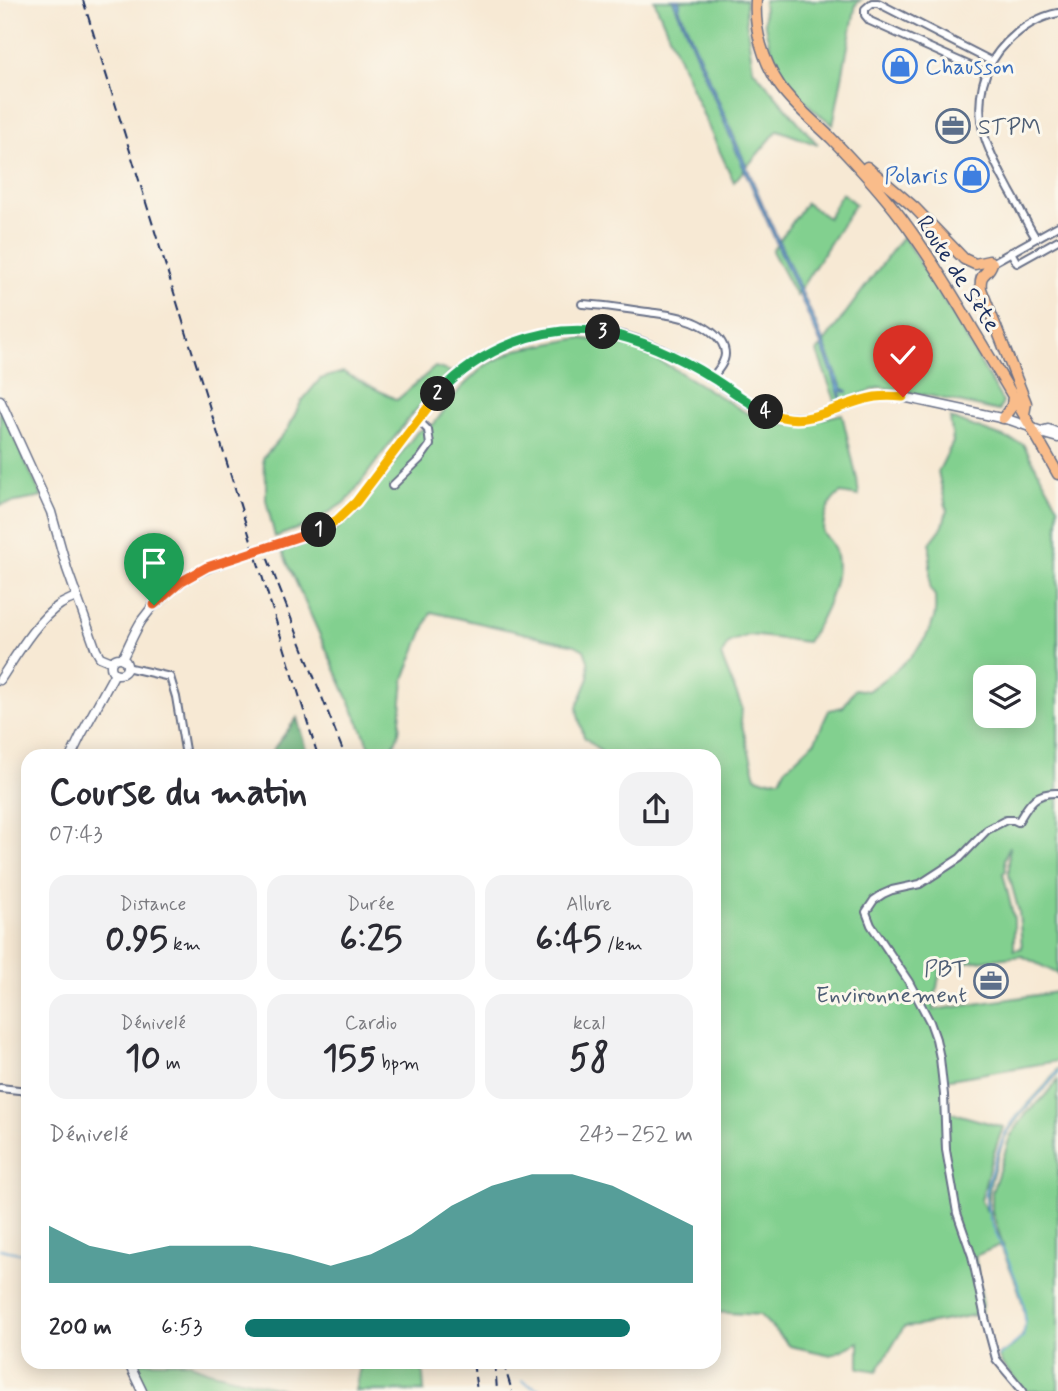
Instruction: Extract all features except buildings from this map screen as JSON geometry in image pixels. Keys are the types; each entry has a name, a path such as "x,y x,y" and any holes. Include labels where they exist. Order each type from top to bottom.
{"main road":[{"name":"Route de Sète","path":"756,0 756,24 761,47 781,87 873,183 926,252 1024,414 1037,430 1058,474"},
{"path":"849,156 856,157 915,208 964,259 975,264 989,261 992,263 982,275 981,289 1026,403 1024,414"},
{"path":"1003,418 1012,406 1013,395"}],"street":[{"path":"986,73 870,21 865,15 865,9 873,2 878,3 991,61"},
{"path":"1036,238 988,150 979,114 980,96 991,61 1002,47 1015,35 1043,18 1058,13"},
{"path":"992,263 1058,226"},
{"path":"1011,252 1017,263 1058,240"},
{"path":"582,304 683,318 706,328 723,345 725,354 712,378"},
{"path":"115,673 122,673 142,620 169,591 198,571 320,529 344,514 446,386 484,357 527,338 562,331 599,331 624,336 671,355 762,410 782,417 814,418 874,397 889,396 1003,418 1044,434 1058,435"},
{"path":"0,400 51,512 76,597 96,650 100,657 112,662 118,659 170,677 185,749"},
{"path":"392,486 420,459 430,444 428,430 418,420"},
{"path":"0,680 44,619 60,604 76,597"},
{"path":"112,662 115,673"},
{"path":"75,749 115,673"},
{"path":"1023,1391 996,1359 972,1256 957,1213 946,1150 946,1117 936,1039 909,982 871,925 866,912 874,900 883,894 920,884 960,858 987,830 1006,820 1018,822 1029,804 1039,795 1058,793"},
{"path":"0,1088 21,1090"},
{"path":"131,1369 142,1391"}],"green space":[{"path":"654,0 746,0 753,69 818,145 778,130 734,182"},
{"path":"764,0 861,0 856,4 833,125 798,94 782,70 769,43"},
{"path":"842,193 855,204 796,296 772,251 806,203 828,218"},
{"path":"903,236 1003,402 999,411 881,387 836,403 817,352"},
{"path":"580,338 629,346 671,367 768,425 800,424 842,414 859,496 841,493 830,505 825,516 823,533 833,546 837,570 831,596 820,621 807,642 749,635 729,642 721,656 742,707 741,722 756,777 765,780 780,779 785,769 815,741 829,710 843,707 855,689 868,691 888,676 908,659 930,630 934,618 935,596 930,589 930,543 943,526 947,510 938,472 953,442 950,418 1023,444 1058,506 1058,974 1022,956 941,965 933,1010 1058,992 1058,1061 944,1080 949,1112 1003,1127 981,1201 986,1211 987,1185 1005,1134 1016,1117 1058,1069 1055,1077 1006,1135 989,1189 989,1208 1004,1248 992,1212 992,1192 1010,1137 1027,1113 1058,1080 1058,1391 1025,1391 998,1356 1019,1341 1025,1326 1022,1302 1000,1245 975,1256 983,1306 980,1314 904,1327 877,1371 859,1368 859,1342 831,1355 790,1346 760,1315 721,1312 721,749 598,749 584,737 578,715 577,707 589,678 584,650 575,645 431,612 404,679 399,733 392,749 371,749 282,551 331,534 359,510 417,432 434,424 460,389 484,366 516,350","holes":["1009,846 1009,875 1019,912 1022,948 1014,950 1014,919 1003,873 1006,871 1005,859"]},
{"path":"435,367 451,372 409,418 347,501 310,524 275,537 266,500 263,458 288,429 301,402 320,379 343,372 397,400"},
{"path":"0,408 42,497 0,505"},
{"path":"297,718 306,749 273,749"},
{"path":"137,1369 204,1369 291,1391 146,1391"},
{"path":"360,1369 422,1369 424,1391 355,1391"}],"water":[{"path":"673,0 679,0 679,8 842,388 848,391 841,391 841,401 819,340"}],"waterway":[{"path":"998,1357 1023,1337 1025,1313 1019,1287 989,1215 986,1199 988,1184 998,1151 1009,1128 1058,1071"},
{"path":"0,1249 21,1254"},
{"path":"522,1381 543,1391"}],"railway":[{"path":"83,0 316,749"},
{"path":"262,544 342,749"},
{"path":"474,1369 477,1391"},
{"path":"495,1369 497,1391"},
{"path":"505,1369 512,1391"}],"place":[{"name":"Chausson","path":"900,66"},
{"name":"STPM","path":"953,126"},
{"name":"Polaris","path":"972,175"},
{"name":"PBT Environnement","path":"991,981"}],"route":[{"path":"154,605 182,581 207,567 309,534 337,520 356,502 446,386 484,357 527,338 580,330 624,336 671,355 762,410 782,417 814,418 874,397 903,397"}]}
